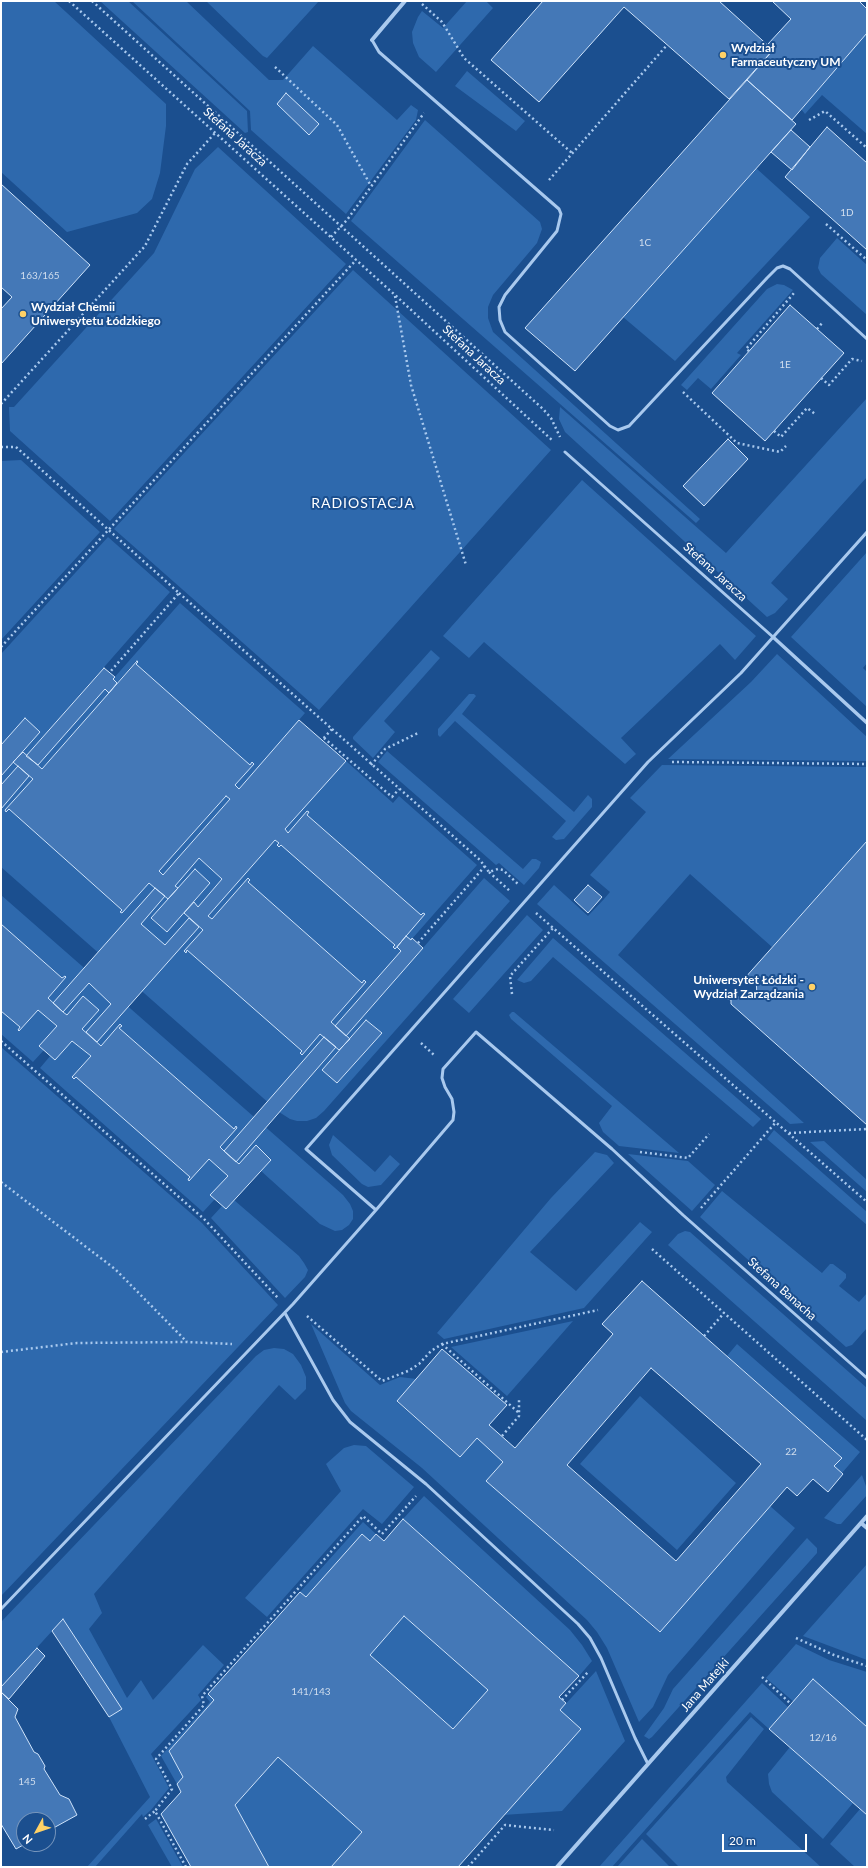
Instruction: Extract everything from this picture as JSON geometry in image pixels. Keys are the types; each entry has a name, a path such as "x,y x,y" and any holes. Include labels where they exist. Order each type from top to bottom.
{"street":[{"path":"372,40 405,1"},
{"name":"Stefana Jaracza","path":"773,637 867,723"},
{"name":"Jana Matejki","path":"558,1867 867,1516"},
{"path":"861,1523 867,1528"}],"lane":[{"path":"372,40 379,52 558,209 561,214 560,224 554,236 505,295 499,307 500,320 505,332 610,426 617,430 629,426 672,382 777,268 783,266 790,270 867,339"},
{"name":"Stefana Jaracza","path":"565,452 773,637"},
{"path":"376,1210 306,1149 648,762 741,673 867,532"},
{"name":"Stefana Banacha","path":"446,1066 476,1032 612,1149 690,1221 867,1378"},
{"path":"1,1609 293,1304 453,1120 454,1112 452,1099 442,1078 443,1069 446,1066"},
{"path":"285,1312 341,1412 350,1422 426,1484 578,1624 590,1638 601,1658 634,1738 648,1764"}],"path":[{"name":"Stefana Jaracza","path":"69,1 395,295 565,452"},
{"path":"92,1 543,409 557,428 565,452"},
{"path":"418,1 442,22 464,58 572,153"},
{"path":"538,191 667,45"},
{"path":"275,67 337,125 371,186"},
{"path":"331,237 341,226 422,117 432,98"},
{"path":"808,120 825,111 867,148"},
{"path":"1,404 145,246 187,164 215,133"},
{"path":"826,224 867,260"},
{"path":"1,647 356,260"},
{"path":"749,352 746,349 804,282"},
{"path":"395,295 411,385 466,565"},
{"path":"821,378 829,385 852,359 862,361"},
{"path":"672,382 737,443 780,452 786,446"},
{"path":"774,431 781,437 807,408 815,414"},
{"path":"1,447 16,447 371,765 480,860 489,872 867,1202"},
{"path":"110,672 179,593"},
{"path":"332,729 323,739 392,797 399,789"},
{"path":"371,765 385,750 418,733"},
{"path":"648,762 867,764"},
{"path":"418,943 485,866"},
{"path":"489,872 498,869 503,870 522,888 524,903"},
{"path":"512,994 510,976 553,928"},
{"path":"409,1033 446,1066"},
{"path":"1,1041 204,1219 282,1302 285,1312"},
{"path":"690,1221 776,1122"},
{"path":"789,1133 867,1129"},
{"path":"612,1149 688,1158 709,1134"},
{"path":"1,1182 115,1269 187,1342"},
{"path":"652,1249 867,1440"},
{"path":"293,1304 382,1380 408,1371 419,1364 431,1351 442,1344 598,1310"},
{"path":"704,1336 724,1313"},
{"path":"1,1352 77,1343 187,1342 253,1345"},
{"path":"442,1344 519,1413"},
{"path":"502,1436 519,1416 519,1398"},
{"path":"145,1819 155,1811 172,1789 156,1759 204,1705 202,1696 363,1516 382,1534 426,1484"},
{"path":"796,1638 834,1655 867,1666"},
{"path":"762,1677 791,1704"},
{"path":"562,1700 580,1680"},
{"path":"155,1811 186,1867"},
{"path":"468,1867 505,1825 554,1830"}],"shaded area":[{"path":"1,1 54,1 166,104 166,126 160,173 152,199 137,213 67,232 1,172"},
{"path":"100,1 128,1 247,111 248,132 245,133"},
{"path":"132,1 186,1 269,80 283,80 313,46 397,120 411,105 418,110 416,120 346,214 251,130 250,111"},
{"path":"206,1 319,1 267,58 263,56"},
{"path":"467,1 486,1 493,8 436,72 419,57 413,43 412,32 418,17 422,11 443,28"},
{"path":"867,33 867,134 822,95 805,114 801,109"},
{"path":"467,71 525,121 516,131 455,86"},
{"path":"425,120 540,222 542,229 537,243 493,295 488,307 488,318 493,332 700,519 696,523 351,221"},
{"path":"218,147 346,264 110,521 10,431 9,407 14,407 154,253 195,169"},
{"path":"756,168 810,217 675,361 623,317"},
{"path":"837,238 867,265 867,315 821,274 818,268 820,258"},
{"path":"353,270 551,450 319,710 114,529"},
{"path":"777,284 784,285 793,290 737,353 741,355 711,389 698,378 687,390 681,385 767,289"},
{"path":"867,398 867,477 771,583 788,599 775,613 767,617 565,432 559,419 560,407 726,553"},
{"path":"21,460 100,532 1,640 1,461"},
{"path":"582,480 756,636 735,660 720,644 621,738 636,754 625,764 484,642 469,658 443,636"},
{"path":"108,537 170,592 26,756 23,752 40,732 25,718 1,745 1,654"},
{"path":"867,552 867,663 863,668 867,672 867,707 791,637"},
{"path":"180,603 305,713 239,789 235,785 254,763 250,765 136,664 138,662 136,661 117,683 113,679"},
{"path":"431,650 440,658 384,721 395,732 373,758 353,739 353,737"},
{"path":"777,654 867,737 867,761 668,759 751,682"},
{"path":"105,689 109,693 42,769 38,765"},
{"path":"469,694 474,694 476,696 462,714 574,812 588,795 592,799 592,807 564,839 556,840 552,837 566,821 455,721 440,737 438,735 438,729"},
{"path":"387,751 523,869 532,859 536,859 541,862 539,868 524,885 499,863 496,865 378,762"},
{"path":"346,761 393,803 399,796 477,865 411,940 406,936 425,914 421,915 307,815 309,813 308,811 288,833 285,829"},
{"path":"13,762 33,779 5,810 9,809 122,910 122,913 149,883 168,899 151,919 167,932 184,913 203,930 184,952 187,950 302,1051 300,1053 301,1055 320,1034 339,1050 322,1070 337,1083 382,1033 366,1020 350,1039 346,1036 484,878 510,901 324,1111 316,1118 307,1121 297,1121 290,1119 279,1112 1,867 1,776"},
{"path":"662,765 867,767 867,841 772,947 690,874 618,955 804,1123 790,1124 537,904 554,885 588,916 604,899 610,892 590,875 646,812 630,798"},
{"path":"226,796 230,799 163,875 159,871"},
{"path":"275,840 279,843 277,846 279,847 281,845 395,945 393,947 395,949 397,947 401,951 335,1026 331,1022 362,983 248,882 250,879 248,878 212,919 208,916"},
{"path":"199,858 222,879 198,907 194,902 210,883 195,870 178,888 175,886"},
{"path":"1,895 343,1195 353,1211 353,1219 349,1225 342,1230 335,1231 320,1224 261,1171 271,1159 256,1145 239,1164 220,1147 237,1128 236,1127 234,1129 119,1028 122,1026 120,1025 101,1046 82,1029 99,1010 83,996 67,1015 48,998 66,977 65,976 62,978 1,924"},
{"path":"527,915 543,930 469,1013 453,999"},
{"path":"553,938 761,1119 753,1127 553,957 531,981 524,983 517,980"},
{"path":"38,1010 57,1026 39,1046 44,1050 33,1062 1,1034 1,1011 20,1027 18,1030 19,1031"},
{"path":"514,1012 679,1153 619,1146 603,1132 599,1123 612,1106 511,1019 509,1015"},
{"path":"72,1041 91,1056 72,1078 74,1079 76,1077 190,1177 189,1181 209,1159 228,1176 211,1195 215,1199 203,1212 40,1068 51,1055"},
{"path":"1,1047 202,1223 278,1305 1,1596"},
{"path":"774,1130 867,1212 867,1225 767,1139"},
{"path":"333,1135 375,1172 390,1155 400,1164 381,1185 368,1187 362,1184 332,1155 329,1145"},
{"path":"824,1141 867,1180 867,1192 810,1142"},
{"path":"595,1152 607,1155 614,1163 530,1252 576,1291 640,1222 652,1232 584,1308 444,1339 437,1333 551,1198"},
{"path":"628,1154 688,1161 715,1185 692,1211"},
{"path":"722,1191 822,1273 830,1264 833,1264 846,1274 846,1278 839,1286 859,1302 867,1293 867,1328 852,1345 846,1347 700,1217"},
{"path":"234,1200 299,1256 308,1270 305,1277 285,1298 211,1218 222,1206 226,1209"},
{"path":"685,1231 690,1232 867,1388 867,1421 668,1245 678,1234"},
{"path":"573,1321 507,1396 451,1347"},
{"path":"311,1324 380,1385 400,1377 417,1379 397,1402 460,1457 477,1438 503,1462 486,1481 659,1632 770,1506 795,1528 668,1675 653,1707 639,1722 607,1648 597,1632 587,1620 422,1468 351,1411 345,1403"},
{"path":"737,1344 860,1452 842,1473 834,1466 842,1458 727,1356"},
{"path":"274,1348 284,1349 293,1354 301,1365 306,1377 306,1389 295,1400 279,1385 94,1594 102,1613 89,1629 127,1698 141,1680 153,1700 203,1645 224,1665 198,1695 201,1700 151,1754 169,1788 151,1810 143,1817 142,1814 95,1867 87,1867 150,1797 109,1717 121,1709 63,1619 1,1687 1,1622 256,1356 264,1350"},
{"path":"640,1396 736,1483 677,1550 580,1464"},
{"path":"354,1445 366,1446 414,1487 382,1524 363,1509 267,1617 245,1598 341,1491 326,1464 344,1448"},
{"path":"862,1475 867,1489 867,1495 841,1524 837,1524 824,1518"},
{"path":"424,1496 570,1630 592,1661 579,1676 403,1519"},
{"path":"363,1522 376,1534 370,1541 362,1534 306,1597 300,1592"},
{"path":"807,1538 817,1548 817,1553 652,1737 649,1739 644,1736 664,1708 673,1689"},
{"path":"867,1564 867,1660 803,1636"},
{"path":"404,1616 488,1690 453,1729 370,1655"},
{"path":"796,1644 829,1660 867,1672 867,1727 813,1679 794,1702 766,1678"},
{"path":"596,1671 625,1741 562,1811 503,1815 581,1729 560,1710"},
{"path":"762,1683 788,1707 769,1729 750,1712 612,1867 599,1867"},
{"path":"208,1694 214,1700 169,1751 183,1777 177,1784 161,1756 210,1702 206,1697"},
{"path":"751,1717 764,1729 726,1777 727,1782 821,1867 679,1867 646,1834"},
{"path":"790,1747 853,1803 823,1839 772,1792 769,1784 768,1774"},
{"path":"278,1757 362,1832 331,1867 269,1867 235,1805"},
{"path":"860,1809 867,1815 867,1867 855,1867 830,1844"},
{"path":"156,1819 183,1867 172,1867 148,1825"},
{"path":"642,1839 670,1867 617,1867"}],"building":[{"name":"Wydział Farmaceutyczny UM","path":"543,1 719,1 773,50 729,99 624,7 539,102 491,60"},
{"path":"772,1 859,1 867,9 867,33 792,120 747,80 773,50 768,44 791,19"},
{"path":"747,80 796,124 575,371 525,328"},
{"path":"286,93 319,124 309,135 277,104"},
{"path":"827,127 867,163 867,250 785,177"},
{"path":"791,130 810,147 792,170 771,152"},
{"name":"Wydział Chemii Uniwersytetu Łódzkiego","path":"1,184 90,265 1,364 1,309 12,297 1,287"},
{"path":"790,305 844,353 765,441 712,393"},
{"path":"728,439 748,459 704,506 683,486"},
{"path":"137,661 138,662 136,664 250,765 252,762 254,764 235,785 239,789 299,720 346,761 285,829 288,833 307,811 309,812 307,815 421,915 423,913 425,914 395,949 393,947 395,945 281,845 279,847 277,845 279,843 275,840 208,916 212,919 248,878 250,880 248,882 362,983 364,980 366,982 331,1022 350,1039 339,1050 320,1034 302,1055 300,1053 302,1051 187,950 186,953 184,951 203,930 184,913 194,902 198,907 222,879 199,858 175,886 178,888 168,899 149,883 122,913 120,912 122,910 9,809 6,812 5,810 33,779 13,762 23,752 42,769","holes":["226,796 230,799 163,875 159,871"]},
{"path":"104,668 115,677 113,679 117,683 109,693 105,689 38,765 26,756"},
{"path":"25,718 40,732 1,776 1,745"},
{"path":"18,766 29,776 1,809 1,785"},
{"name":"Uniwersytet Łódzki - Wydział Zarządzania","path":"867,841 867,1125 731,1004 731,1000 724,998 757,996 756,978 744,979"},
{"path":"195,869 210,883 167,932 151,918"},
{"path":"588,885 602,897 588,913 574,900"},
{"path":"155,888 165,896 141,924 165,945 189,918 199,927 97,1042 86,1032 111,1004 89,983 63,1012 53,1003"},
{"path":"1,924 62,978 65,976 66,977 48,998 63,1012 67,1015 83,996 99,1010 82,1029 101,1046 120,1024 122,1026 119,1028 234,1129 236,1126 237,1128 220,1147 224,1151 239,1164 256,1145 271,1160 226,1209 210,1195 228,1176 209,1159 189,1181 188,1179 190,1177 76,1077 74,1079 72,1077 91,1056 72,1041 55,1060 39,1046 57,1026 38,1010 19,1031 18,1030 20,1027 1,1011"},
{"path":"406,936 411,940 412,938 423,948 346,1036 335,1026 401,951 397,947"},
{"path":"366,1020 382,1033 337,1083 322,1070"},
{"path":"324,1037 336,1047 236,1162 224,1151"},
{"path":"642,1281 842,1458 834,1466 843,1474 828,1492 813,1479 797,1496 787,1487 660,1632 486,1481 503,1462 477,1438 460,1457 397,1401 442,1349 507,1405 489,1425 515,1448 613,1334 602,1324","holes":["651,1368 761,1464 676,1561 567,1465"]},
{"path":"403,1519 579,1676 559,1697 566,1703 560,1710 581,1729 458,1867 331,1867 362,1832 278,1757 235,1805 269,1867 191,1867 161,1814 181,1792 177,1784 183,1777 169,1751 214,1700 208,1694 300,1592 306,1597 362,1534 370,1541 376,1534 384,1541","holes":["404,1616 488,1690 453,1729 370,1655"]},
{"path":"63,1619 122,1709 109,1717 52,1631"},
{"path":"37,1648 45,1656 9,1699 1,1692 1,1687"},
{"path":"813,1679 867,1727 867,1815 769,1729"},
{"path":"1,1692 18,1709 15,1717 34,1752 38,1754 45,1766 44,1769 60,1795 69,1799 77,1815 56,1827 56,1812 16,1812 16,1849 1,1824"}],"place":[{"name":"Wydział Farmaceutyczny UM","path":"723,55"},
{"name":"Wydział Chemii Uniwersytetu Łódzkiego","path":"23,314"},
{"name":"Uniwersytet Łódzki - Wydział Zarządzania","path":"812,987"}],"district":[{"name":"RADIOSTACJA","path":"363,503"}]}
